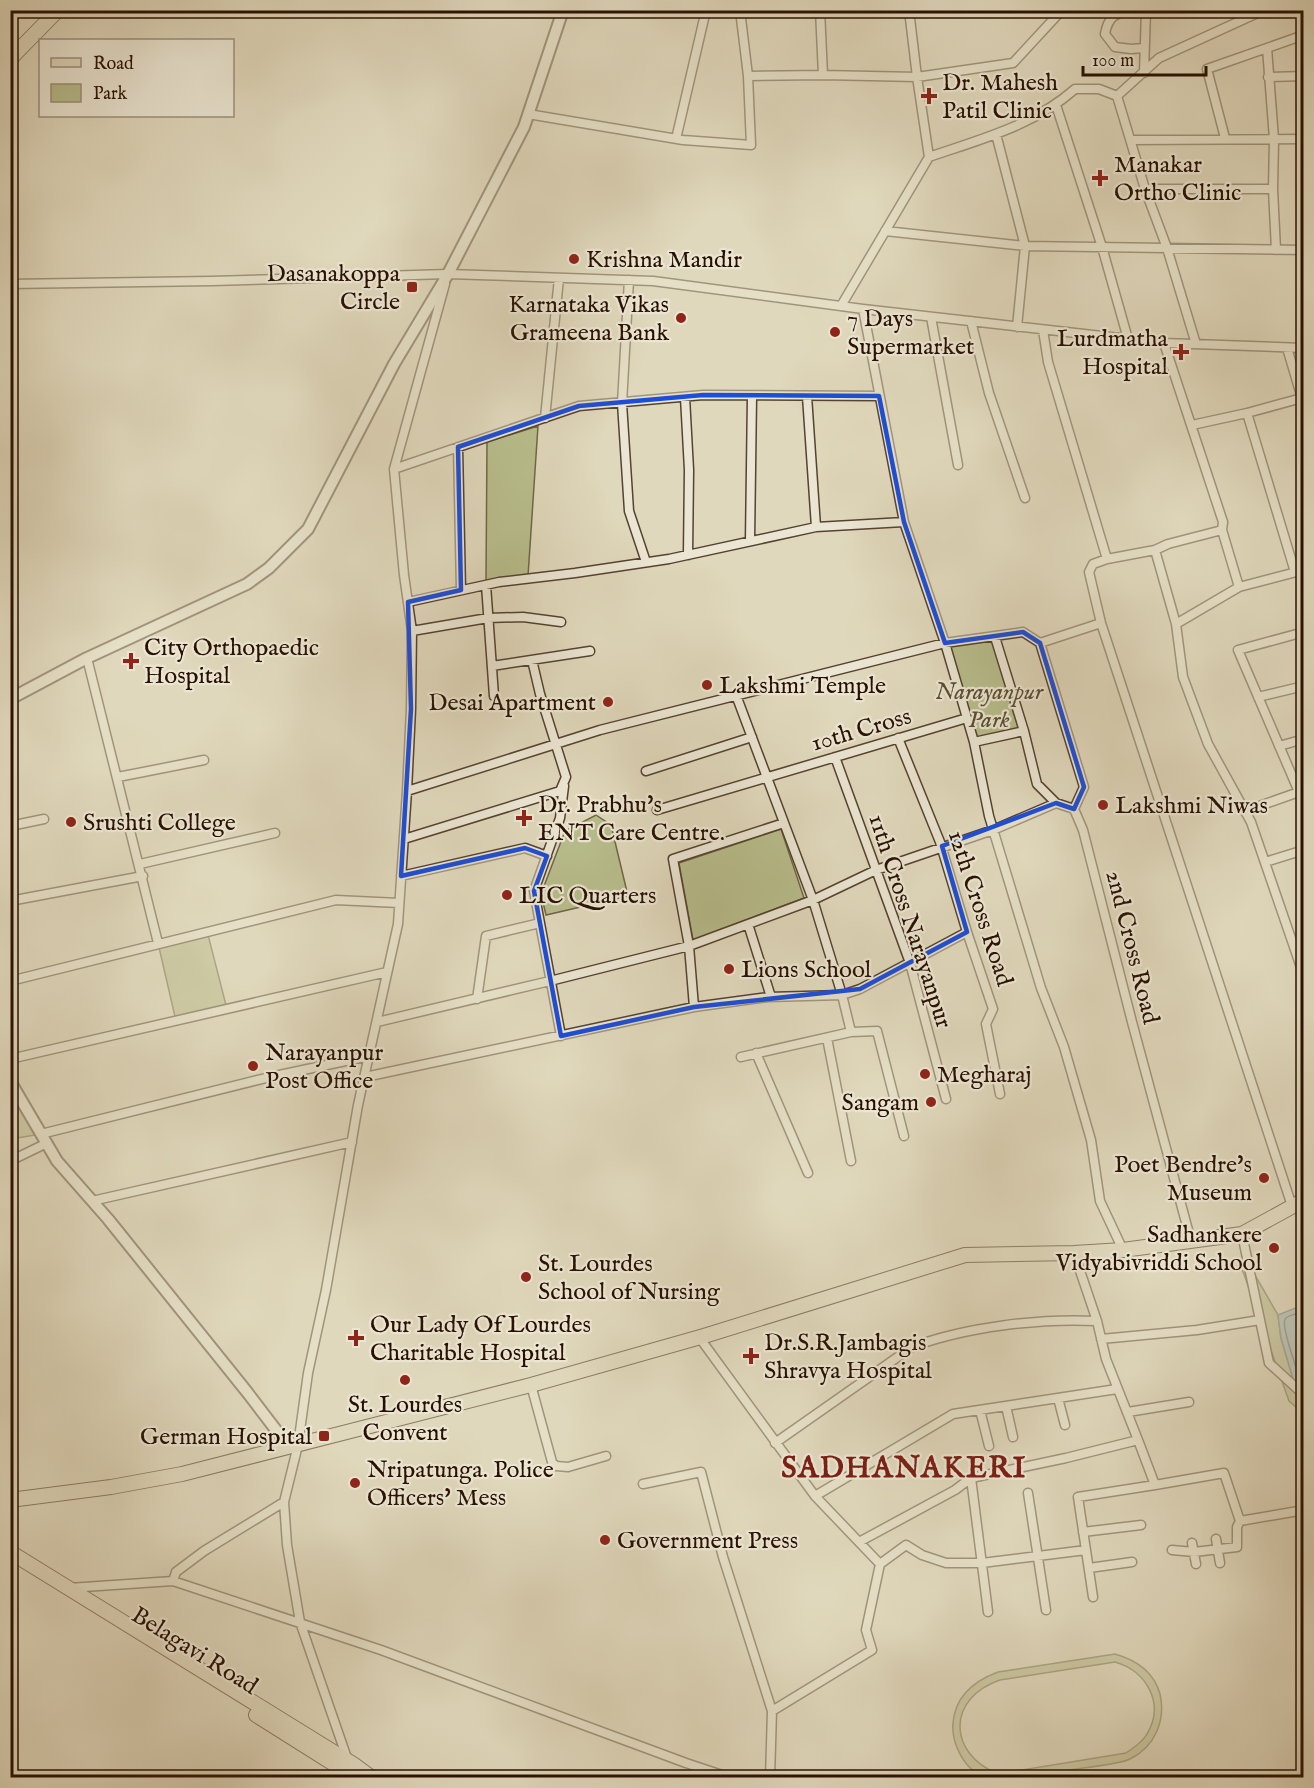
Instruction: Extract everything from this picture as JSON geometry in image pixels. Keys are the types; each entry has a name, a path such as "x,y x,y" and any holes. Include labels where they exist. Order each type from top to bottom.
{"main road":[{"path":"10,59 58,10"},
{"path":"10,1500 111,1487 182,1474 531,1386 965,1255 1123,1250 1242,1234 1298,1203"},
{"path":"10,1552 372,1778"},
{"name":"Belagavi Road","path":"10,1562 356,1778"}],"street":[{"path":"10,699 87,658 247,584 269,568 308,529 394,364 448,274 524,127 563,10"},
{"path":"676,139 706,10"},
{"path":"528,114 676,139 751,145 748,76 740,10"},
{"path":"820,10 823,75"},
{"path":"841,306 929,157 916,77 909,10"},
{"path":"748,76 916,77 1013,63 1062,10"},
{"path":"1131,10 1116,13 1108,21 1105,34 1115,47 1144,48"},
{"path":"1144,73 1146,10"},
{"path":"1117,96 1159,58 1264,10"},
{"path":"1225,138 1207,69 1304,35"},
{"path":"1267,48 1274,139 1273,189 1276,250"},
{"path":"1268,77 1304,76"},
{"path":"929,157 996,134 1036,117 1056,105 1075,88 1099,89 1117,96"},
{"path":"1117,96 1196,344"},
{"path":"1056,105 1102,247 1128,339"},
{"path":"996,134 1024,246 1017,327"},
{"path":"1131,140 1304,139"},
{"path":"1145,189 1273,189"},
{"path":"885,231 1024,246 1304,250"},
{"path":"348,1761 300,1622 287,1545 284,1502 328,1281 364,1077 398,924 411,709 412,631 394,469 448,274"},
{"path":"10,284 448,274 653,281 863,309 1164,343 1304,348"},
{"path":"545,418 559,278"},
{"path":"629,280 622,403 629,511 646,562"},
{"path":"863,309 904,522 945,643 974,742 993,830 1041,988 1064,1047 1091,1140 1100,1201 1123,1250"},
{"path":"931,316 958,465"},
{"path":"971,321 989,393 1025,498"},
{"path":"1043,330 1048,362 1107,559"},
{"path":"1164,343 1223,522 1222,530 1239,587"},
{"path":"1192,425 1303,402 1287,348"},
{"path":"750,541 752,396"},
{"path":"807,396 816,527"},
{"path":"394,469 579,406 685,397 879,396"},
{"path":"685,397 689,470 688,555"},
{"path":"1176,624 1239,587 1299,571 1247,414"},
{"path":"458,447 461,590"},
{"path":"408,602 486,585 688,555 816,527 904,522"},
{"path":"1222,530 1168,544 1155,550 1107,559 1093,564 1089,572 1101,623 1298,1203"},
{"path":"1155,550 1176,624 1183,677 1208,744 1251,822 1304,976"},
{"path":"486,585 494,696"},
{"path":"412,631 488,618 523,617 561,622"},
{"path":"1040,642 1101,623"},
{"path":"407,791 555,744 736,694 945,643 1023,632 1040,642 1084,787 1074,809 1056,803 1037,784 1024,731 995,637"},
{"path":"1245,811 1301,791 1238,650 1304,632"},
{"path":"492,666 590,651"},
{"path":"87,658 158,943"},
{"path":"532,660 566,777 560,818 534,891 561,1036"},
{"path":"1258,697 1304,686"},
{"path":"736,694 813,900 851,1032"},
{"name":"10th Cross","path":"657,810 967,718"},
{"path":"974,742 1024,731"},
{"path":"646,771 752,737"},
{"name":"12th Cross Road","path":"898,738 942,846 967,932 993,1009 986,1024 1000,1094"},
{"path":"1279,746 1304,739"},
{"name":"11th Cross Narayanpur","path":"835,757 910,963 946,1099"},
{"path":"118,777 204,760"},
{"path":"404,839 545,797 560,791 566,777"},
{"path":"376,1022 689,946 813,900 876,870 993,830 1056,803"},
{"name":"2nd Cross Road","path":"1074,809 1083,830 1191,1241"},
{"path":"10,826 44,819"},
{"path":"694,1007 689,946 673,859 784,823"},
{"path":"140,864 275,832"},
{"path":"401,876 525,848 547,856"},
{"path":"1265,862 1304,850"},
{"path":"10,901 143,876"},
{"path":"10,981 336,900 399,903"},
{"path":"477,999 486,936 540,923"},
{"path":"748,924 771,997"},
{"path":"364,1077 694,1007 771,997 842,995 860,989 967,932"},
{"path":"10,1059 387,972"},
{"path":"741,1057 851,1032 877,1031 904,1137"},
{"path":"827,1038 852,1161"},
{"path":"756,1053 808,1173"},
{"path":"10,1161 44,1139 270,1077 369,1056"},
{"path":"10,1081 57,1161 92,1200 294,1446"},
{"path":"92,1200 352,1142"},
{"path":"1242,1234 1269,1363 1304,1395"},
{"path":"1074,1253 1097,1321 1106,1359 1155,1485"},
{"path":"775,1443 912,1347 922,1343 979,1329 1068,1320 1097,1321"},
{"path":"1101,1339 1197,1330 1260,1320"},
{"path":"699,1337 814,1496 880,1563"},
{"path":"531,1386 552,1462 556,1466 568,1467 606,1456"},
{"path":"814,1496 953,1414 1117,1389"},
{"path":"1058,1398 1065,1425"},
{"path":"1128,1412 1189,1402"},
{"path":"1006,1406 1013,1437"},
{"path":"980,1410 989,1446"},
{"path":"859,1542 955,1490 971,1478 1138,1440"},
{"path":"643,1484 701,1472 723,1557 772,1711 770,1778"},
{"path":"1093,1597 1078,1497 1224,1473 1240,1521 1237,1527 1237,1547 1194,1552 1172,1550"},
{"path":"971,1478 988,1612"},
{"path":"1028,1493 1046,1610"},
{"path":"173,1581 176,1572 204,1551 284,1502"},
{"path":"1240,1521 1304,1510"},
{"path":"1083,1532 1141,1525"},
{"path":"1216,1539 1220,1563"},
{"path":"1192,1543 1196,1564"},
{"path":"772,1711 872,1650 866,1630 880,1563 906,1545 922,1555 946,1563 982,1563 1086,1550"},
{"path":"1089,1568 1132,1562"},
{"path":"68,1588 173,1581 300,1622 731,1778"}],"highlighted area":[{"path":"703,395 879,396 904,522 945,643 1023,632 1040,643 1084,787 1074,809 1056,803 942,846 967,932 860,989 694,1007 561,1036 534,891 547,856 525,848 401,876 411,709 408,602 461,590 458,447 579,406"}],"green space":[{"path":"538,426 528,576 486,580 487,442"},
{"name":"Narayanpur Park","path":"995,637 1024,731 974,742 945,643"},
{"path":"596,815 611,825 628,896 546,915 541,894 565,831"},
{"path":"781,829 804,898 693,940 679,863"},
{"path":"207,931 227,1009 176,1021 158,943"},
{"path":"11,1081 41,1134 11,1139"},
{"path":"1248,1263 1278,1315 1281,1338 1294,1382 1303,1386 1303,1413 1289,1401 1241,1266"},
{"path":"1115,1654 1137,1663 1149,1673 1157,1686 1161,1713 1157,1732 1139,1754 1108,1765 1004,1779 978,1774 966,1763 957,1748 953,1723 958,1705 967,1691 981,1680 998,1672","holes":["1115,1662 1136,1673 1150,1690 1154,1711 1152,1723 1145,1737 1126,1753 998,1774 981,1765 969,1753 962,1740 960,1726 963,1712 970,1699 983,1688 1000,1680"]}],"water":[{"path":"1303,1305 1303,1386 1294,1382 1281,1338 1278,1315"}],"place":[{"name":"Dr. Mahesh Patil Clinic","path":"929,96"},
{"name":"Manakar Ortho Clinic","path":"1100,178"},
{"name":"Krishna Mandir","path":"574,259"},
{"name":"Dasanakoppa Circle","path":"412,287"},
{"name":"Karnataka Vikas Grameena Bank","path":"681,318"},
{"name":"7 Days Supermarket","path":"835,332"},
{"name":"Lurdmatha Hospital","path":"1181,352"},
{"name":"City Orthopaedic Hospital","path":"131,661"},
{"name":"Lakshmi Temple","path":"707,685"},
{"name":"Desai Apartment","path":"608,702"},
{"name":"Lakshmi Niwas","path":"1103,805"},
{"name":"Dr. Prabhu's ENT Care Centre.","path":"524,818"},
{"name":"Srushti College","path":"71,822"},
{"name":"LIC Quarters","path":"507,895"},
{"name":"Lions School","path":"729,969"},
{"name":"Narayanpur Post Office","path":"253,1066"},
{"name":"Megharaj","path":"925,1074"},
{"name":"Sangam","path":"931,1102"},
{"name":"Poet Bendre's Museum","path":"1264,1178"},
{"name":"Sadhankere Vidyabivriddi School","path":"1274,1248"},
{"name":"St. Lourdes School of Nursing","path":"526,1277"},
{"name":"Our Lady Of Lourdes Charitable Hospital","path":"356,1338"},
{"name":"Dr.S.R.Jambagis Shravya Hospital","path":"751,1356"},
{"name":"St. Lourdes Convent","path":"405,1380"},
{"name":"German Hospital","path":"324,1436"},
{"name":"Nripatunga. Police Officers' Mess","path":"355,1483"},
{"name":"Government Press","path":"605,1540"}],"district":[{"name":"SADHANAKERI","path":"904,1467"}]}
